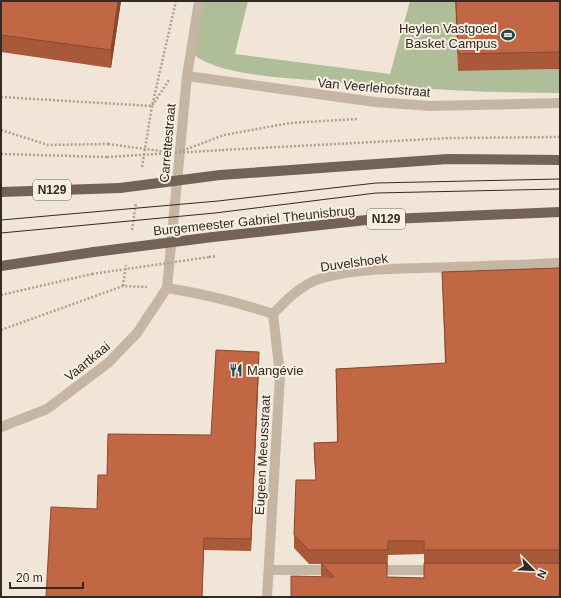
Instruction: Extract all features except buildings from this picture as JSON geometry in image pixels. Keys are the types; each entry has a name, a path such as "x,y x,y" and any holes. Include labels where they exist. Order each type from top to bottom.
{"main road":[{"name":"N129","path":"1,192 120,188 220,175 448,159 560,160"},
{"name":"Burgemeester Gabriel Theunisbrug","path":"1,266 213,236 366,220 560,212"}],"street":[{"name":"Carrettestraat","path":"167,288 186,76 199,1"},
{"name":"Van Veerlehofstraat","path":"186,76 375,102 430,106 560,103"},
{"name":"Duvelshoek","path":"273,314 290,297 306,285 322,278 344,274 384,270 560,264"},
{"path":"167,288 195,292 236,301 273,314"},
{"name":"Vaartkaai","path":"1,427 47,409 108,363 137,334 167,288"},
{"name":"Eugeen Meeusstraat","path":"267,597 280,375 273,314"},
{"path":"269,570 347,570"},
{"path":"363,570 450,570"}],"path":[{"path":"142,168 152,106 176,1"},
{"path":"1,97 152,106"},
{"path":"1,130 48,145 108,144 176,153 224,134 290,123 371,118 375,102"},
{"path":"1,154 106,157 450,138 560,136"},
{"path":"132,231 137,200"},
{"path":"1,295 92,274 224,255"},
{"path":"1,330 123,286 127,262"}],"green space":[{"path":"203,1 248,1 235,54 390,74 410,1 455,1 458,71 560,69 560,93 442,90 383,86 255,75 220,67 193,54"}],"tram line":[{"path":"1,220 218,201 376,183 560,179"},
{"path":"1,233 215,213 376,193 560,189"}],"place":[{"name":"Heylen Vastgoed Basket Campus","path":"508,35"},
{"name":"Mangévie","path":"236,370"}]}
